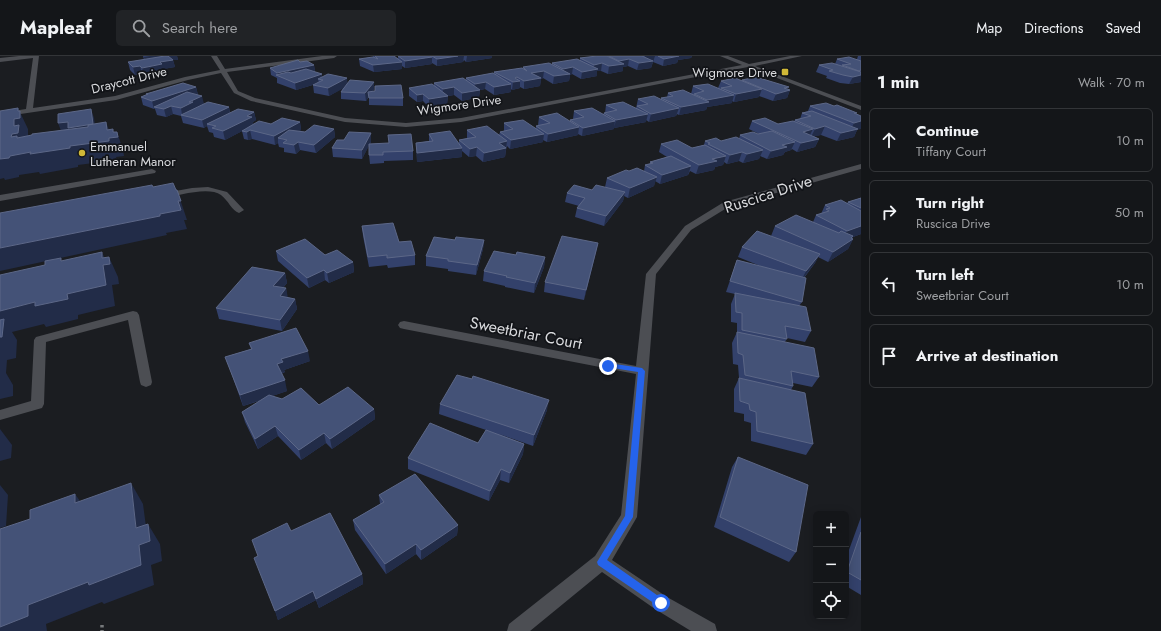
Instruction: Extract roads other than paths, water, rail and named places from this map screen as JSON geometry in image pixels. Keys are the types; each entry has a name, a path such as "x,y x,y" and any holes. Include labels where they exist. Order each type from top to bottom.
{"street":[{"path":"0,60 34,56 29,111"},
{"name":"Wigmore Drive","path":"214,56 236,92 253,100 344,120 406,124 461,120 798,56"},
{"name":"Draycott Drive","path":"0,114 116,98 187,78 223,71 334,56"},
{"path":"723,56 861,108"},
{"name":"Ruscica Drive","path":"516,631 601,562 629,517 651,274 688,228 727,204 861,166"},
{"path":"0,198 152,171"},
{"path":"153,198 190,191 210,190 223,193 239,210"},
{"path":"0,415 37,404 40,340 133,315 146,382"},
{"name":"Sweetbriar Court","path":"404,325 608,366 642,371"},
{"path":"601,562 661,603 708,631"}],"place":[{"name":"Wigmore Drive","path":"785,72"},
{"name":"Emmanuel Lutheran Manor","path":"82,153"}]}
